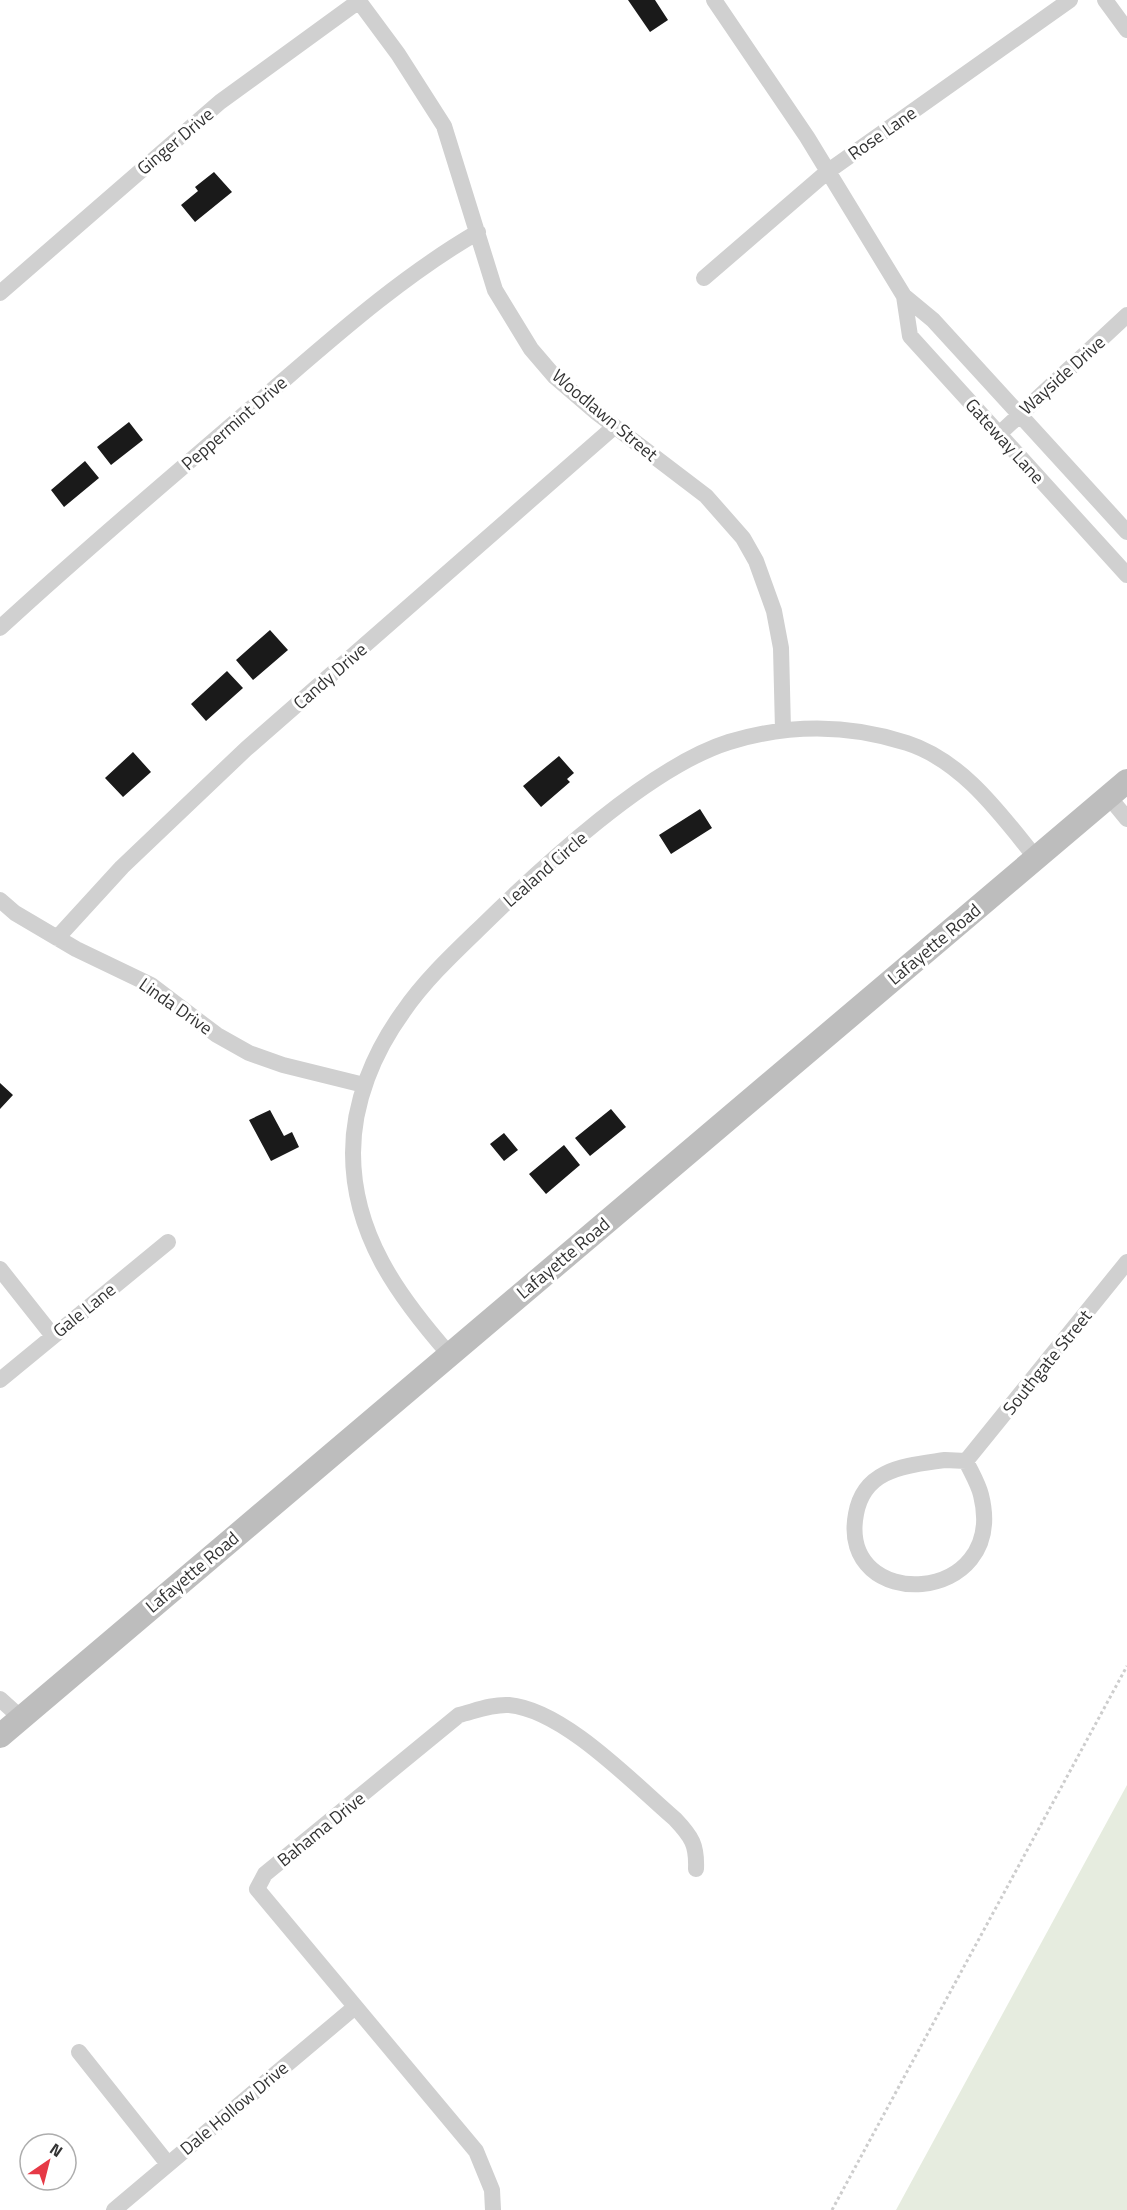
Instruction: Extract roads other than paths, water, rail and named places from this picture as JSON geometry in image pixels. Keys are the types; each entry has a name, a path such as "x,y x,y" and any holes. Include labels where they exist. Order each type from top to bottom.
{"main road":[{"name":"Lafayette Road","path":"0,1736 1127,781"}],"street":[{"name":"Gateway Lane","path":"714,0 760,64 904,296 933,320 1127,532"},
{"name":"Rose Lane","path":"704,278 827,172 1070,0"},
{"path":"1105,0 1127,30"},
{"name":"Woodlawn Street","path":"359,1 398,54 444,126 495,290 531,349 555,377 614,427 706,496 743,538 756,561 774,611 781,648 783,729"},
{"name":"Ginger Drive","path":"0,292 220,102 359,1"},
{"name":"Peppermint Drive","path":"0,628 61,572 353,321 398,284 478,232"},
{"name":"Gateway Lane","path":"904,296 910,336 1127,575"},
{"name":"Wayside Drive","path":"998,435 1127,315"},
{"name":"Candy Drive","path":"57,938 123,867 246,749 614,427"},
{"name":"Lealand Circle","path":"449,1354 383,1269 361,1211 352,1151 364,1085 379,1049 403,1011 426,982 544,868 611,812 688,761 727,743 783,729 855,730 909,743 940,759 968,780 1036,858"},
{"path":"1109,797 1127,819"},
{"name":"Linda Drive","path":"0,900 15,913 57,938 151,985 217,1035 249,1053 283,1065 364,1085"},
{"name":"Gale Lane","path":"0,1380 168,1242"},
{"name":"Southgate Street","path":"966,1461 1127,1263"},
{"path":"0,1269 53,1336"},
{"path":"945,1460 966,1461 981,1495 982,1509 980,1538 971,1560 930,1585 899,1584 875,1571 864,1559 855,1532 856,1509 867,1487 883,1473 896,1468 945,1460"},
{"path":"0,1699 21,1718"},
{"name":"Bahama Drive","path":"493,2210 492,2190 476,2151 257,1889 265,1874 459,1715 494,1706 509,1705 556,1720 686,1830 697,1848 696,1869"},
{"name":"Dale Hollow Drive","path":"114,2210 355,2007"},
{"path":"80,2052 168,2164"}]}
